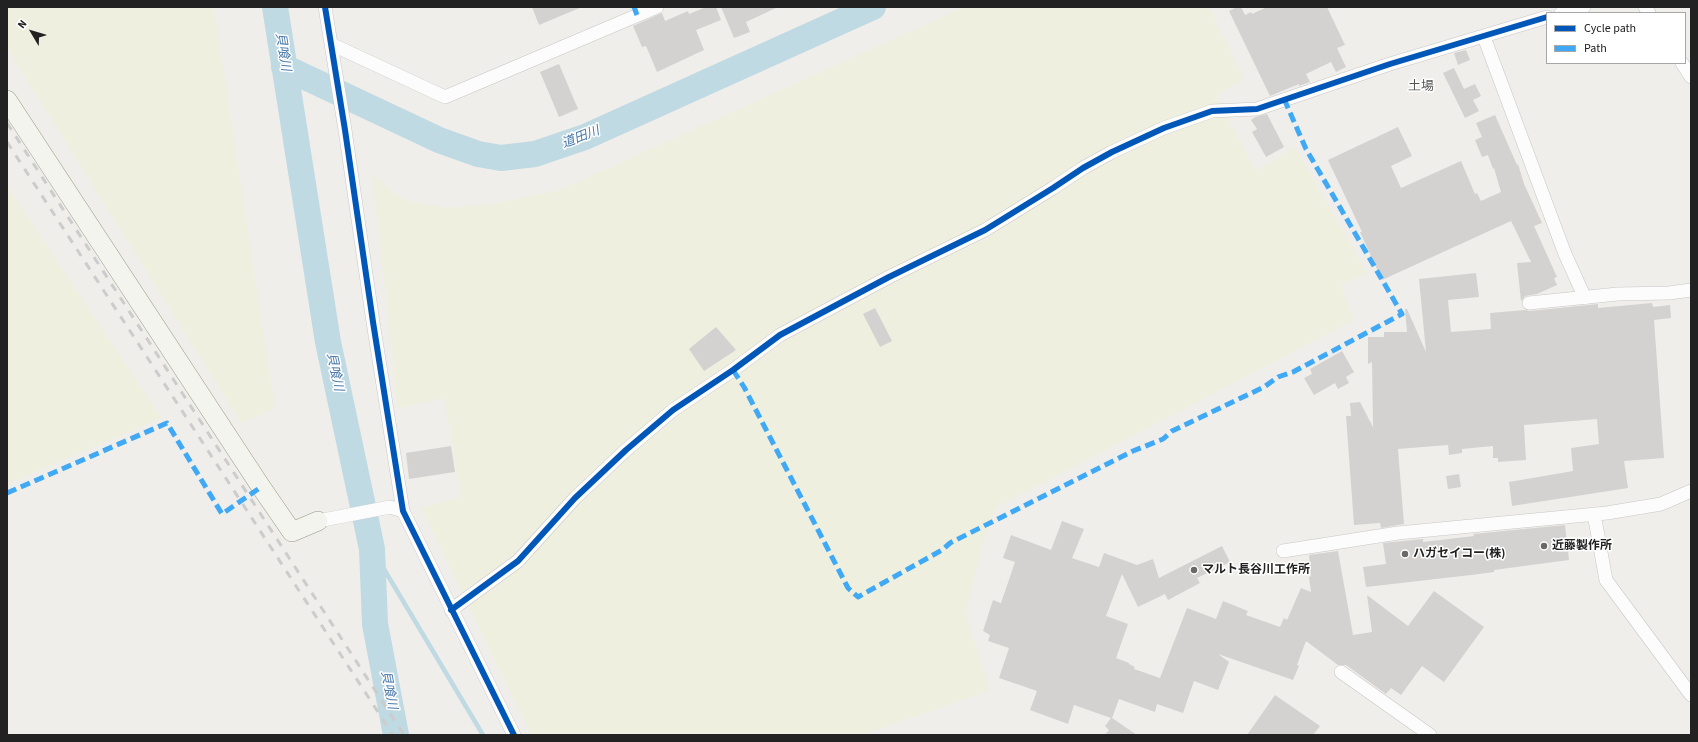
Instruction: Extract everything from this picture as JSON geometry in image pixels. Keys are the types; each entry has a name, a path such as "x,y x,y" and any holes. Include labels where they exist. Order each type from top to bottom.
{"street":[{"path":"325,7 345,130 373,322 404,511 451,610 514,735"},
{"path":"332,49 445,97 657,7"},
{"path":"1565,12 1584,7"},
{"path":"451,610 518,561 575,498 626,450 673,410 733,370 780,335 889,277 984,230 1053,188 1082,168 1164,128 1212,111 1257,109 1273,105 1390,64 1546,17"},
{"path":"1484,37 1565,254 1585,298"},
{"path":"1683,64 1691,77"},
{"path":"7,100 292,532 318,521 390,507 404,511"},
{"path":"1529,303 1618,294 1669,293 1691,290"},
{"path":"1283,552 1398,533 1594,514 1661,504 1691,491"},
{"path":"1594,514 1606,580 1691,695"},
{"path":"1341,672 1430,735"}],"green space":[{"path":"214,7 275,408 241,423 7,48 7,8"},
{"path":"964,7 1209,7 1244,79 1216,96 1256,171 1295,147 1367,273 1341,285 1354,320 995,508 980,554 966,613 990,691 861,735 531,735 421,508 461,497 444,398 398,408 372,174 402,199 447,208 492,204 560,190"},
{"path":"7,185 162,418 7,484"}],"building":[{"path":"532,7 582,7 539,25"},
{"path":"706,7 716,7 721,20 696,30 704,50 657,72 646,46 642,47 633,26 662,13 665,21 688,11 689,14"},
{"path":"721,7 778,7 746,22 750,32 734,38"},
{"path":"1237,7 1241,7 1245,15 1251,12 1252,14 1267,7 1327,7 1345,45 1337,48 1346,67 1336,72 1331,62 1306,74 1310,82 1299,86 1299,84 1270,96 1229,11"},
{"path":"1466,50 1470,60 1458,65 1454,53"},
{"path":"559,64 578,109 559,117 540,72"},
{"path":"1454,68 1464,89 1475,84 1481,96 1473,100 1479,111 1465,118 1443,73"},
{"path":"1267,114 1284,147 1266,157 1252,132 1257,129 1251,120 1255,117"},
{"path":"1495,115 1517,165 1518,164 1524,184 1542,223 1534,226 1557,277 1554,278 1557,285 1537,294 1525,296 1521,301 1517,263 1531,262 1511,221 1382,280 1360,232 1362,232 1328,160 1398,127 1412,156 1391,166 1401,188 1461,161 1475,194 1477,193 1481,201 1501,192 1494,168 1493,169 1488,155 1482,157 1475,140 1482,137 1476,123"},
{"path":"1476,273 1479,297 1448,300 1451,332 1491,329 1490,313 1525,310 1530,311 1598,304 1598,308 1652,303 1653,307 1670,305 1671,318 1654,320 1664,458 1624,461 1628,488 1512,506 1509,482 1573,471 1571,448 1599,444 1597,419 1524,425 1526,460 1498,462 1498,458 1493,458 1493,446 1462,449 1462,453 1449,455 1448,445 1398,449 1404,524 1381,528 1380,523 1354,525 1346,416 1351,416 1350,403 1360,402 1373,427 1372,362 1368,364 1368,337 1384,337 1384,332 1407,332 1405,309 1407,309 1426,352 1419,279"},
{"path":"875,308 892,341 880,347 863,314"},
{"path":"716,327 736,350 704,371 689,349"},
{"path":"1342,351 1354,372 1346,377 1349,383 1338,389 1335,383 1314,395 1304,378 1312,374 1310,369"},
{"path":"451,446 455,472 409,479 406,453"},
{"path":"1459,474 1461,487 1448,489 1446,476"},
{"path":"1062,521 1084,529 1072,558 1099,567 1104,553 1137,565 1153,559 1159,578 1222,546 1230,562 1197,578 1200,583 1168,600 1165,594 1138,607 1122,574 1106,616 1128,624 1116,658 1129,663 1135,667 1134,669 1160,678 1187,608 1216,619 1223,601 1248,611 1246,615 1280,627 1284,618 1287,620 1301,588 1311,592 1309,555 1338,551 1353,635 1372,632 1367,595 1408,626 1434,591 1484,627 1444,682 1422,666 1401,695 1391,688 1386,694 1346,665 1338,665 1306,641 1297,665 1299,666 1293,680 1218,654 1229,662 1218,690 1194,681 1183,713 1157,704 1155,712 1119,699 1112,718 1137,735 1105,735 1109,730 1105,726 1111,718 1074,705 1068,724 1030,710 1037,691 999,678 1009,648 988,641 990,635 983,631 993,600 1001,603 1015,562 1003,558 1011,535 1051,550"},
{"path":"1565,525 1569,560 1494,570 1494,572 1366,587 1363,567 1386,564 1383,543 1423,539 1423,542 1474,536 1473,534"},
{"path":"1275,695 1320,726 1313,735 1247,735"}],"waterway":[{"name":"貝喰川","path":"275,7 328,342 372,549 375,624 396,735"},
{"name":"道田川","path":"284,67 439,140 478,154 501,158 535,154 585,137 873,7"},
{"path":"372,549 483,735"}],"railway":[{"path":"7,123 404,735"},
{"path":"7,142 393,735"}],"marked path":[{"path":"634,7 637,15"},
{"path":"733,370 744,387 848,588 858,597 942,550 950,543 1133,451 1163,439 1172,431 1264,387 1278,377 1293,372 1402,314 1306,149 1285,101"},
{"path":"7,493 167,423 222,514 261,487"}],"cycle path":[{"path":"325,7 403,511 514,735"},
{"path":"451,610 518,561 575,498 626,450 673,410 733,370 780,335 889,277 985,230 1083,168 1112,152 1164,128 1212,111 1257,109 1390,64 1546,17"}],"place":[{"name":"近藤製作所","path":"1544,546"},
{"name":"ハガセイコー(株)","path":"1405,554"},
{"name":"マルト長谷川工作所","path":"1194,570"}],"district":[{"name":"土場","path":"1421,87"}]}
